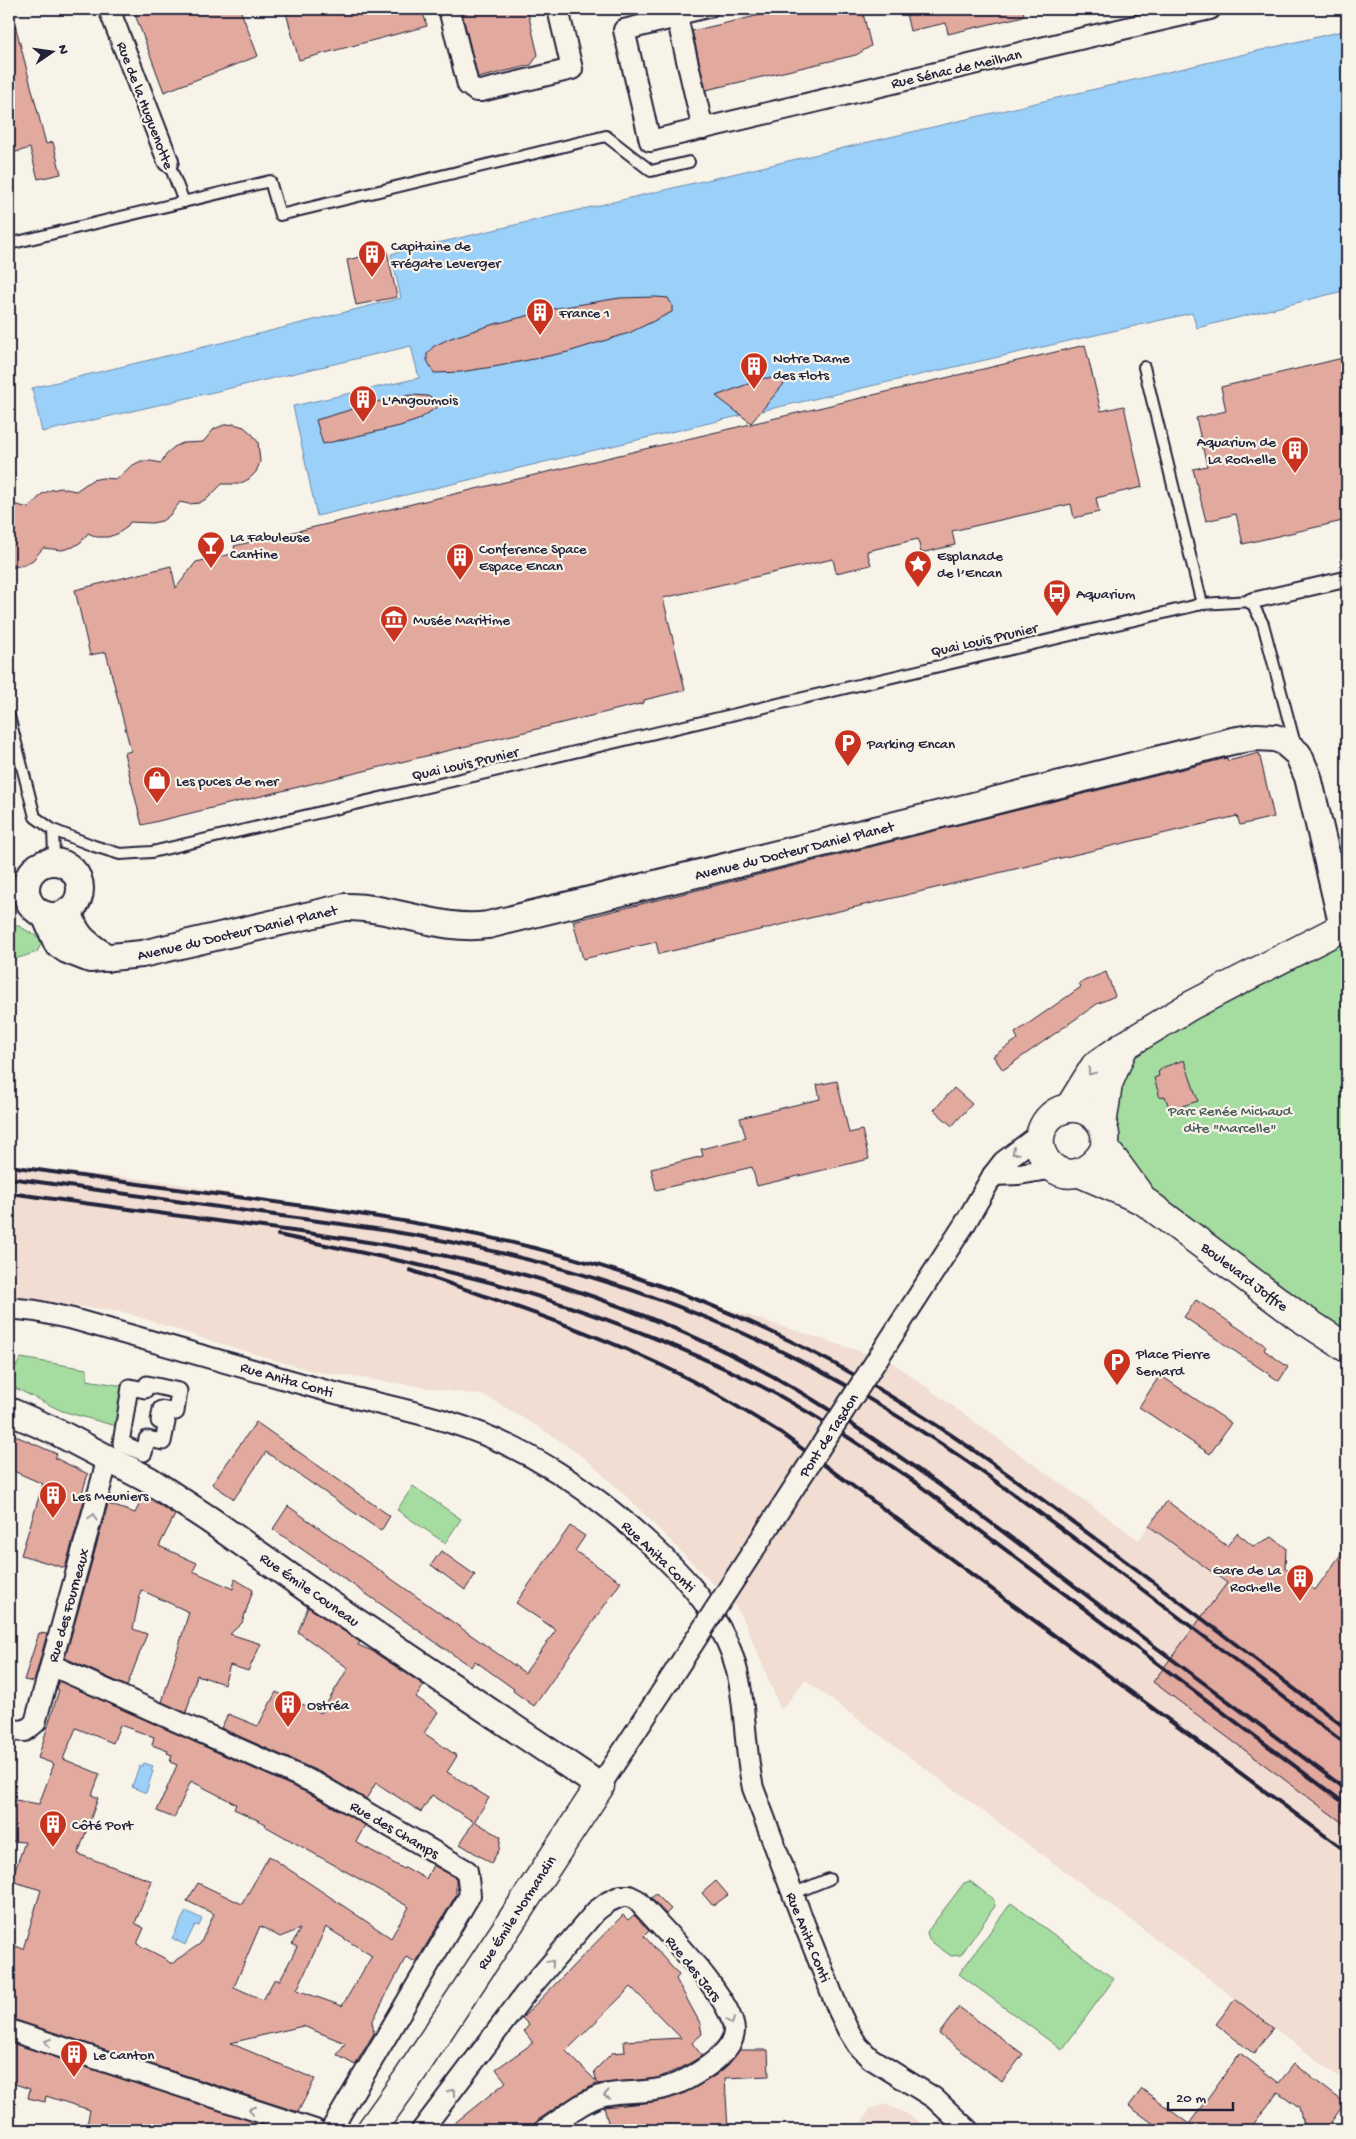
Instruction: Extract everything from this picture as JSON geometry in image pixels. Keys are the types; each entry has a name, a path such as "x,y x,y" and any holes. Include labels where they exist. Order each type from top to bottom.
{"main road":[{"path":"1040,1134 1050,1116 1069,1108 1095,1066 1124,1046 1190,1006 1345,926"},
{"path":"1067,1170 1091,1168 1100,1159 1108,1084 1124,1046"},
{"name":"Boulevard Joffre","path":"1069,1108 1079,1108 1088,1111 1096,1117 1103,1136 1144,1202"},
{"name":"Boulevard Joffre","path":"1040,1134 1040,1147 1046,1159 1067,1170 1144,1202 1298,1316 1347,1348"},
{"name":"Rue Émile Normandin","path":"371,2130 406,2081 600,1786"}],"street":[{"name":"Rue de la Huguenotte","path":"109,9 168,161"},
{"path":"449,9 465,77 471,88 481,91 572,69 558,9"},
{"path":"703,129 677,17 710,9"},
{"name":"Rue Sénac de Meilhan","path":"677,17 624,30 650,141 1210,9"},
{"path":"1252,601 1347,579"},
{"name":"Avenue du Docteur Daniel Planet","path":"38,908 57,943 67,950 90,959 142,954 345,908 378,911 456,926 488,925 970,808 1232,741 1256,737 1275,738 1283,741 1298,754 1308,777 1345,926"},
{"path":"60,863 72,871 79,886 79,895 75,904 38,908 26,891 27,882 31,874 45,864 60,863"},
{"path":"993,1175 1003,1162 1040,1134"},
{"path":"993,1175 1067,1170"},
{"name":"Pont de Tasdon","path":"661,1693 966,1222 993,1175"},
{"name":"Rue Anita Conti","path":"9,1308 36,1310 109,1328 312,1387 448,1422 499,1440 540,1460 599,1500 677,1569 702,1599 727,1640 739,1678 746,1745 753,1788 792,1894 838,2009 858,2046 870,2058 886,2069 934,2098 968,2130"},
{"name":"Rue Anita Conti","path":"9,1314 36,1310"},
{"path":"147,1384 180,1391 176,1412 161,1409 159,1421 167,1422 163,1442 147,1439 144,1453 121,1443 130,1387 145,1390 147,1384"},
{"name":"Rue Émile Couneau","path":"9,1411 108,1458 149,1480 600,1786"},
{"name":"Rue des Fourneaux","path":"9,1730 25,1731 35,1723 108,1458"},
{"name":"Rue des Champs","path":"51,1665 317,1784 467,1871 470,1895 331,2130"},
{"name":"Rue Émile Normandin","path":"600,1786 661,1693"},
{"name":"Rue des Jars","path":"422,2130 525,1994 596,1911 608,1902 621,1896 629,1896 637,1900 698,1969 719,1998 732,2024 734,2032 732,2041 726,2050 702,2070 683,2082 666,2088 604,2095 590,2101 545,2130"},
{"path":"9,2030 315,2130"}],"lane":[{"path":"9,244 270,181 280,215 606,136 650,171 689,162"},
{"name":"Rue de la Huguenotte","path":"168,161 184,202"},
{"path":"1144,367 1202,604"},
{"path":"1252,601 1263,624 1298,754"},
{"name":"Quai Louis Prunier","path":"9,716 35,817 53,830 120,854 152,852 1202,604 1252,601"},
{"path":"53,830 54,855 60,863"},
{"path":"792,1894 829,1879"}],"shaded area":[{"path":"9,1166 161,1181 532,1246 890,1361 1139,1540 1149,1526 1347,1674 1347,2083 1127,1917 805,1680 781,1710 743,1618 735,1606 628,1498 587,1460 550,1434 486,1396 312,1371 205,1339 124,1312 9,1297"},
{"path":"885,2104 907,2114 931,2130 857,2130 870,2109"}],"green space":[{"name":"Parc Renée Michaud dite \"Marcelle\"","path":"1347,925 1347,1348 1117,1164 1108,1084 1124,1046"},
{"path":"9,926 19,926 43,940 37,952 9,961"},
{"path":"21,1358 87,1369 87,1380 130,1387 123,1428 62,1411 9,1385 9,1378"},
{"path":"413,1486 461,1519 445,1543 397,1510"},
{"path":"970,1881 994,1900 995,1906 961,1955 951,1956 929,1940 927,1932 964,1883"},
{"path":"1011,1903 1114,1979 1062,2050 959,1974"}],"water":[{"path":"1347,30 1347,290 1197,328 1192,313 726,419 317,516 293,406 419,378 411,346 42,432 32,388 401,298 391,254"},
{"path":"144,1763 153,1766 146,1793 132,1787 139,1766 142,1766"},
{"path":"186,1911 202,1919 199,1926 195,1925 185,1945 172,1938"}],"building":[{"path":"133,9 240,9 258,56 164,92"},
{"path":"285,9 422,9 427,26 299,60"},
{"path":"461,9 527,9 538,55 531,65 478,78"},
{"path":"786,9 862,9 871,46 856,55 706,90 692,31"},
{"path":"905,9 1023,9 1024,16 948,34 946,23 910,31"},
{"path":"15,24 46,144 53,142 61,174 38,179 30,148 9,154 9,25"},
{"name":"Capitaine de Frégate Leverger","path":"387,251 397,297 356,305 347,260"},
{"name":"France 1","path":"620,298 668,298 672,305 672,312 629,333 568,352 460,372 434,373 427,360 427,354 434,346 451,338 491,325 558,308"},
{"name":"Conference Space Espace Encan","path":"1085,345 1101,411 1124,406 1142,487 1096,498 1099,512 1074,518 1071,504 952,531 955,545 921,553 918,539 867,551 871,565 836,573 833,559 663,598 685,690 644,700 644,703 142,825 124,753 131,751 106,652 90,655 75,590 171,566 176,588 196,562 236,553 234,546"},
{"name":"Aquarium de La Rochelle","path":"1347,357 1347,520 1243,544 1236,514 1206,521 1193,469 1207,466 1196,418 1226,411 1221,387"},
{"path":"764,378 788,379 751,423 716,396"},
{"name":"L'Angoumois","path":"427,396 443,403 418,420 323,444 316,420 394,397"},
{"path":"234,424 244,427 258,442 260,462 256,472 249,479 239,484 222,484 208,498 199,503 189,504 180,502 170,515 162,521 152,523 130,522 126,528 108,537 97,537 88,533 81,542 73,547 62,550 43,548 33,560 24,565 9,568 9,503 29,508 42,494 51,490 61,488 76,491 92,480 102,478 117,479 131,466 141,461 161,463 166,454 174,447 183,443 203,442 214,429"},
{"path":"1259,753 1274,817 1240,825 1237,816 659,954 656,942 583,959 573,921 1227,758 1228,761"},
{"path":"1106,972 1115,996 1097,1004 1003,1070 993,1056 1018,1039 1015,1033 1081,987 1079,983"},
{"path":"1184,1060 1198,1101 1170,1110 1165,1096 1160,1098 1154,1078 1159,1076 1158,1072 1164,1067"},
{"path":"837,1081 849,1133 862,1130 869,1159 757,1186 752,1167 656,1190 651,1169 703,1156 701,1149 746,1138 740,1118 820,1099 817,1085"},
{"path":"954,1088 972,1104 952,1126 934,1110"},
{"path":"1196,1300 1266,1346 1264,1350 1288,1367 1279,1381 1184,1317"},
{"path":"1160,1375 1231,1423 1210,1454 1139,1407"},
{"path":"256,1422 390,1516 381,1531 266,1452 234,1499 212,1484"},
{"name":"Les Meuniers","path":"9,1433 57,1454 55,1458 88,1474 81,1496 85,1497 65,1568 21,1555 43,1484 9,1469"},
{"path":"144,1495 175,1515 159,1546 197,1563 193,1571 233,1589 235,1579 253,1590 242,1623 230,1634 261,1644 248,1671 230,1665 224,1684 197,1675 186,1713 162,1702 189,1612 141,1590 133,1629 147,1634 127,1686 65,1658 108,1504 135,1513"},
{"path":"1167,1501 1227,1546 1237,1533 1253,1546 1272,1537 1286,1548 1285,1568 1315,1590 1347,1546 1347,1826 1153,1682 1227,1583 1149,1526"},
{"path":"288,1506 525,1673 556,1630 516,1603 570,1526 585,1536 575,1551 621,1582 534,1706 475,1661 471,1667 273,1529"},
{"path":"441,1551 475,1575 465,1590 431,1565"},
{"path":"308,1607 360,1642 358,1645 372,1651 424,1685 416,1697 438,1712 424,1733 457,1756 447,1772 489,1798 474,1822 432,1795 421,1812 376,1783 366,1799 322,1773 221,1728 228,1714 258,1726 276,1692 321,1713 348,1668 298,1632"},
{"path":"39,1633 47,1634 34,1682 24,1680"},
{"path":"59,1681 312,1795 365,1825 356,1842 404,1869 405,1867 426,1879 433,1865 456,1878 456,1895 416,1962 406,1957 372,2022 374,2033 355,2065 337,2055 345,2043 303,2026 230,2043 315,2079 298,2112 9,2018 9,1969 16,1946 23,1949 41,1890 11,1881 25,1842 9,1841 9,1799 39,1804 54,1764 38,1758 59,1690 57,1689","holes":["120,1725 154,1737 152,1745 168,1751 167,1753 172,1755 170,1762 177,1765 157,1811 174,1818 191,1781 236,1804 234,1809 266,1824 265,1826 409,1907 391,1938 269,1856 242,1904 198,1883 187,1901 214,1914 200,1944 174,1963 170,1963 137,1944 144,1928 135,1923 152,1881 78,1854 98,1798 92,1795 100,1774 63,1759 76,1728 113,1743","260,1926 280,1937 300,1929 292,1944 297,1947 280,1980 274,1980 263,2000 234,1987","326,1927 372,1956 342,2006 297,1990"]},
{"path":"474,1821 501,1837 499,1850 491,1863 460,1844"},
{"path":"716,1881 728,1895 713,1906 702,1893"},
{"path":"656,1894 671,1909 666,1914 651,1898"},
{"path":"623,1915 628,1920 634,1915 649,1931 644,1936 679,1975 676,1979 700,2023 702,2034 692,2043 702,2056 658,2078 598,2083 575,2095 538,2120 533,2130 446,2130 506,2082 496,2069 533,2043 524,2031 529,2025 522,2018","holes":["631,1987 681,2038 624,2041 625,2052 612,2053 594,2071 597,2082 566,2051"]},
{"path":"1235,1999 1273,2028 1254,2054 1216,2024"},
{"path":"959,2007 1023,2054 1002,2082 939,2034"},
{"path":"9,2042 278,2130 86,2130 90,2110 46,2096 45,2102 28,2098 30,2089 9,2082"},
{"path":"739,2050 768,2050 769,2076 725,2078 728,2130 610,2130 604,2107 654,2102 681,2095 716,2075 728,2065"},
{"path":"1240,2053 1279,2083 1294,2064 1345,2103 1326,2129 1304,2129 1299,2107 1278,2092 1249,2130 1162,2130 1129,2106 1142,2089 1189,2124"}],"railway":[{"path":"9,1166 355,1213 494,1238 540,1249 632,1276 704,1302 774,1333 843,1368 957,1439 1128,1563 1347,1729"},
{"path":"9,1178 368,1228 448,1241 534,1261 594,1278 710,1319 768,1345 824,1374 879,1405 986,1474 1089,1549 1347,1745"},
{"path":"9,1193 344,1238 456,1258 565,1287 634,1312 702,1341 800,1392 865,1433 932,1479 1347,1790"},
{"path":"278,1235 445,1271 534,1295 666,1342 761,1386 859,1444 915,1482 1347,1805"},
{"path":"410,1270 500,1301 619,1346 699,1385 781,1433 1347,1852"}],"place":[{"name":"Capitaine de Frégate Leverger","path":"372,278"},
{"name":"France 1","path":"540,336"},
{"name":"Notre Dame des Flots","path":"754,390"},
{"name":"L'Angoumois","path":"363,423"},
{"name":"Aquarium de La Rochelle","path":"1295,474"},
{"name":"La Fabuleuse Cantine","path":"211,569"},
{"name":"Conference Space Espace Encan","path":"460,581"},
{"name":"Esplanade de l’Encan","path":"918,588"},
{"name":"Aquarium","path":"1057,617"},
{"name":"Musée Maritime","path":"394,643"},
{"name":"Parking Encan","path":"848,767"},
{"name":"Les puces de mer","path":"157,804"},
{"name":"Place Pierre Semard","path":"1117,1386"},
{"name":"Les Meuniers","path":"53,1519"},
{"name":"Gare de La Rochelle","path":"1300,1602"},
{"name":"Ostréa","path":"288,1728"},
{"name":"Côté Port","path":"53,1848"},
{"name":"Le Canton","path":"74,2078"}]}
